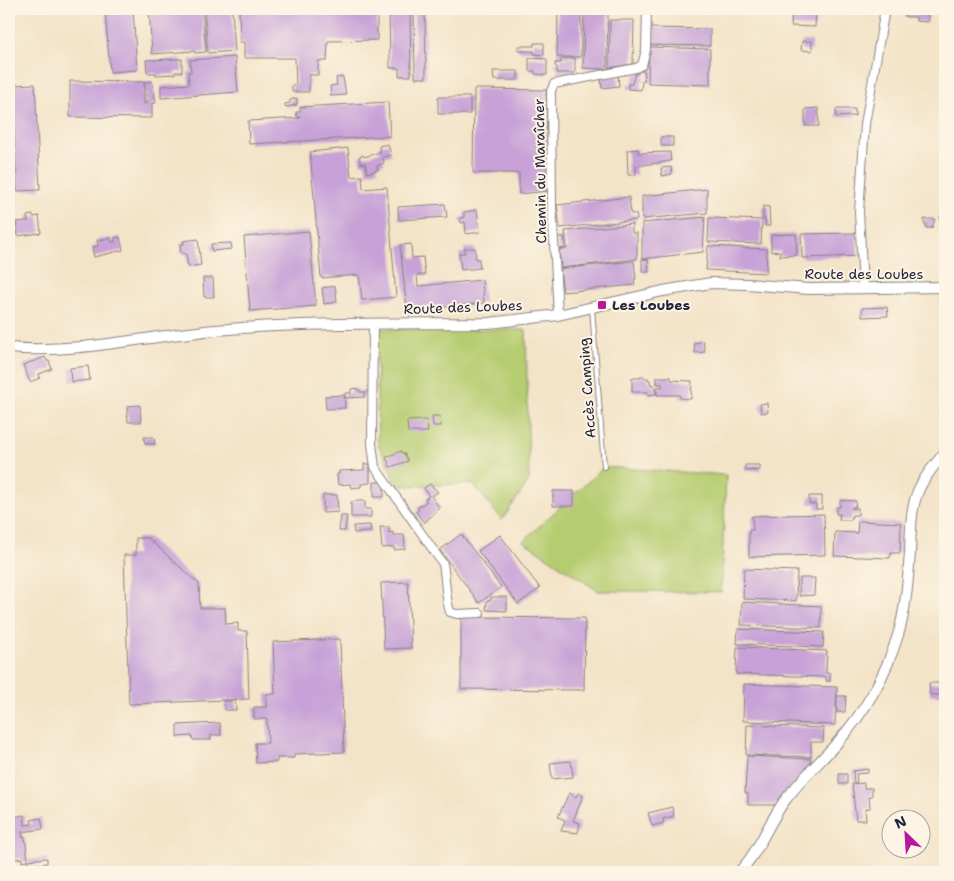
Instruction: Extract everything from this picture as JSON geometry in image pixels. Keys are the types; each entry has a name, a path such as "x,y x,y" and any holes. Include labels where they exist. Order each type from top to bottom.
{"main road":[{"name":"Route des Loubes","path":"9,348 64,348 100,345 194,332 260,326 489,323 558,315 663,291 711,283 809,289 945,287"},
{"path":"739,872 747,865 760,844 770,822 785,800 838,742 862,710 880,680 898,634 905,601 913,508 918,490 945,452"}],"street":[{"name":"Chemin du Maraîcher","path":"558,315 552,205 552,91 554,84 636,68 642,65 646,50 647,9"},
{"path":"863,287 859,212 865,124 885,9"},
{"path":"373,324 372,444 375,467 442,564 446,579 446,603 450,612 457,614 480,613"}],"lane":[{"name":"Accès Camping","path":"592,308 604,466"}],"green space":[{"path":"376,329 526,330 529,481 502,520 473,484 398,486 378,444"},
{"path":"604,467 726,475 721,592 598,591 523,541"}],"building":[{"path":"10,9 14,70 9,70"},
{"path":"105,9 133,9 137,70 110,72"},
{"path":"149,9 202,9 206,52 152,54"},
{"path":"204,9 232,9 235,51 208,53"},
{"path":"239,9 377,9 377,40 328,41 327,61 318,61 318,75 309,75 309,92 292,92 292,85 296,85 295,58 244,58 244,42 240,42"},
{"path":"389,9 410,9 411,76 399,76 399,68 390,68"},
{"path":"414,9 425,9 426,78 415,78"},
{"path":"558,9 581,9 581,57 557,57"},
{"path":"584,9 608,9 607,69 583,68"},
{"path":"792,9 816,10 815,27 791,26"},
{"path":"894,9 928,9 928,22 916,21 916,17 905,17 905,13 894,12"},
{"path":"610,20 634,20 633,64 609,68"},
{"path":"649,28 710,29 710,46 649,45"},
{"path":"802,41 812,41 812,51 801,50"},
{"path":"534,43 544,43 544,55 534,54 534,51 518,51 518,46 534,46"},
{"path":"649,47 710,49 710,85 648,83"},
{"path":"235,57 238,92 161,98 161,86 189,84 190,60"},
{"path":"529,58 547,59 547,75 535,74 535,71 529,71"},
{"path":"575,58 575,73 557,73 555,63 561,63 561,59"},
{"path":"182,59 182,72 156,75 156,73 147,73 146,60"},
{"path":"493,71 518,71 518,80 494,80"},
{"path":"638,71 645,71 641,90 628,89 628,84 632,84"},
{"path":"618,76 619,86 602,88 601,77"},
{"path":"343,77 346,95 331,96 330,86 337,85 336,78"},
{"path":"70,81 152,81 156,103 152,103 152,118 70,117","holes":["144,82 148,103 144,104"]},
{"path":"35,84 40,190 17,191 12,85"},
{"path":"474,89 546,90 548,191 519,194 519,173 473,173"},
{"path":"438,97 470,97 470,114 438,114"},
{"path":"297,98 297,105 285,107 285,104 290,103 290,100"},
{"path":"388,102 390,136 249,144 248,121 300,118 297,117 296,112 300,112 300,107"},
{"path":"818,108 819,126 805,126 805,109"},
{"path":"836,109 855,109 855,116 836,117"},
{"path":"661,137 673,137 673,146 661,146"},
{"path":"388,144 391,155 383,157 384,163 377,166 378,170 367,173 365,163 361,164 359,157 380,152 379,146"},
{"path":"348,148 351,177 362,176 363,189 387,187 396,297 362,300 359,275 321,278 310,152"},
{"path":"638,149 638,153 670,152 671,161 636,166 636,175 628,175 627,150"},
{"path":"671,167 672,174 662,176 661,168"},
{"path":"707,189 707,213 642,219 642,196"},
{"path":"629,197 631,214 636,214 637,220 560,228 557,205"},
{"path":"445,204 447,217 399,220 398,207"},
{"path":"763,206 769,207 770,226 765,226"},
{"path":"477,210 480,232 466,234 465,222 461,223 460,218 464,217 464,212"},
{"path":"33,215 33,217 39,216 41,233 18,236 16,222 28,221 27,216"},
{"path":"940,216 945,216 945,241 941,241"},
{"path":"705,217 703,252 642,259 642,223"},
{"path":"709,218 762,220 761,244 708,242"},
{"path":"924,219 935,219 932,228 926,228"},
{"path":"632,224 632,233 637,233 637,259 561,268 559,250 567,249 565,231"},
{"path":"309,231 316,306 250,311 244,237"},
{"path":"857,233 858,256 802,258 801,234"},
{"path":"796,234 797,255 780,256 780,251 771,252 771,235"},
{"path":"120,237 123,250 94,257 92,247 98,246 97,240 111,238 112,242 115,242 114,238"},
{"path":"557,237 564,237 565,248 558,249"},
{"path":"198,239 201,265 188,267 186,254 181,253 180,244 184,244 183,241"},
{"path":"231,243 232,249 212,251 211,244"},
{"path":"411,244 412,258 423,257 425,275 417,275 418,286 482,280 484,303 407,311 400,245"},
{"path":"708,246 767,249 766,273 706,270"},
{"path":"464,248 475,248 476,259 479,259 480,268 461,270 459,253 465,253"},
{"path":"648,259 649,272 642,272 642,260"},
{"path":"634,261 635,285 563,292 560,269"},
{"path":"203,278 213,278 214,297 204,297"},
{"path":"335,286 337,302 324,304 322,288"},
{"path":"887,307 888,316 862,317 862,308"},
{"path":"703,341 705,352 695,353 694,343"},
{"path":"45,357 52,369 39,374 40,378 30,382 23,365"},
{"path":"88,366 90,380 71,382 70,368"},
{"path":"641,376 650,380 651,385 654,385 656,394 648,395 648,392 632,392 632,378 641,378"},
{"path":"657,377 671,377 671,380 692,381 691,399 680,398 680,395 657,395 657,387 662,387 662,384 657,384"},
{"path":"357,388 360,392 365,392 365,397 345,398 345,393 351,393 351,389"},
{"path":"344,395 345,408 326,409 325,396"},
{"path":"767,403 768,412 761,413 760,404"},
{"path":"140,405 141,422 128,422 127,406"},
{"path":"432,416 440,416 441,426 433,426"},
{"path":"427,420 428,432 408,432 407,421"},
{"path":"144,437 154,437 155,444 145,444"},
{"path":"401,451 408,461 390,467 386,457"},
{"path":"364,464 370,464 370,483 361,484 361,487 351,488 350,484 338,485 337,474 339,474 339,471 364,470"},
{"path":"745,465 760,465 760,470 745,471"},
{"path":"374,482 384,482 384,497 374,497"},
{"path":"430,484 438,492 431,496 440,508 424,523 416,512 419,510 417,508 427,501 425,499 429,496 424,488"},
{"path":"553,491 574,491 574,506 553,506"},
{"path":"323,495 337,495 338,512 323,513"},
{"path":"809,496 822,496 822,509 816,509 816,504 809,504"},
{"path":"840,500 856,501 855,507 851,508 858,508 858,515 852,515 851,520 839,520 840,514 836,514 837,507 840,507"},
{"path":"365,501 365,509 371,509 371,517 351,517 351,502"},
{"path":"824,514 825,555 749,557 749,530 753,530 752,516"},
{"path":"341,516 347,516 345,531 339,531"},
{"path":"858,521 901,523 900,553 891,553 890,558 834,556 835,532 857,533"},
{"path":"370,525 371,532 354,533 353,526"},
{"path":"380,527 389,527 389,533 393,532 393,535 404,535 405,549 394,550 394,547 382,548"},
{"path":"461,534 501,587 479,603 440,550"},
{"path":"500,535 540,588 518,604 478,551"},
{"path":"136,538 148,538 199,584 200,608 225,608 226,624 238,623 238,631 247,631 249,699 129,704 124,555 136,555"},
{"path":"744,569 797,571 796,601 743,599"},
{"path":"800,578 815,578 814,595 799,596"},
{"path":"408,582 411,648 384,649 381,583"},
{"path":"491,597 507,597 507,611 486,610 487,601 491,600"},
{"path":"742,602 821,606 821,628 741,625"},
{"path":"461,617 585,618 584,690 461,689"},
{"path":"738,629 824,632 823,647 737,644"},
{"path":"340,639 344,752 294,754 294,758 277,758 277,762 256,763 255,743 268,743 267,719 254,719 254,707 266,707 266,694 275,694 273,642"},
{"path":"737,647 827,651 826,673 830,673 830,681 826,681 826,677 736,674"},
{"path":"929,683 941,683 942,695 930,695"},
{"path":"744,684 837,687 835,725 743,721"},
{"path":"837,696 846,696 845,712 837,712"},
{"path":"224,701 235,701 236,710 225,710"},
{"path":"220,723 221,735 211,735 211,740 193,740 192,736 177,737 177,725"},
{"path":"747,725 824,728 823,742 811,742 811,757 746,755"},
{"path":"747,756 811,759 811,765 775,805 748,805 748,793 745,793"},
{"path":"571,761 573,777 552,779 550,763"},
{"path":"868,769 868,773 856,774 857,782 854,783 853,771"},
{"path":"839,774 847,774 847,784 839,784"},
{"path":"864,783 864,788 872,788 872,796 869,797 870,808 865,809 866,820 856,820 852,784"},
{"path":"569,793 576,797 578,793 583,796 573,821 580,823 578,833 561,831 565,820 558,817"},
{"path":"672,807 674,816 663,819 664,823 652,826 648,813"},
{"path":"24,815 25,825 32,824 31,820 41,818 43,829 22,832 23,838 25,837 28,860 47,858 47,863 29,865 28,861 22,862 22,858 9,860 9,854 13,854 9,837 9,818"}],"place":[{"name":"Les Loubes","path":"602,305"}]}
